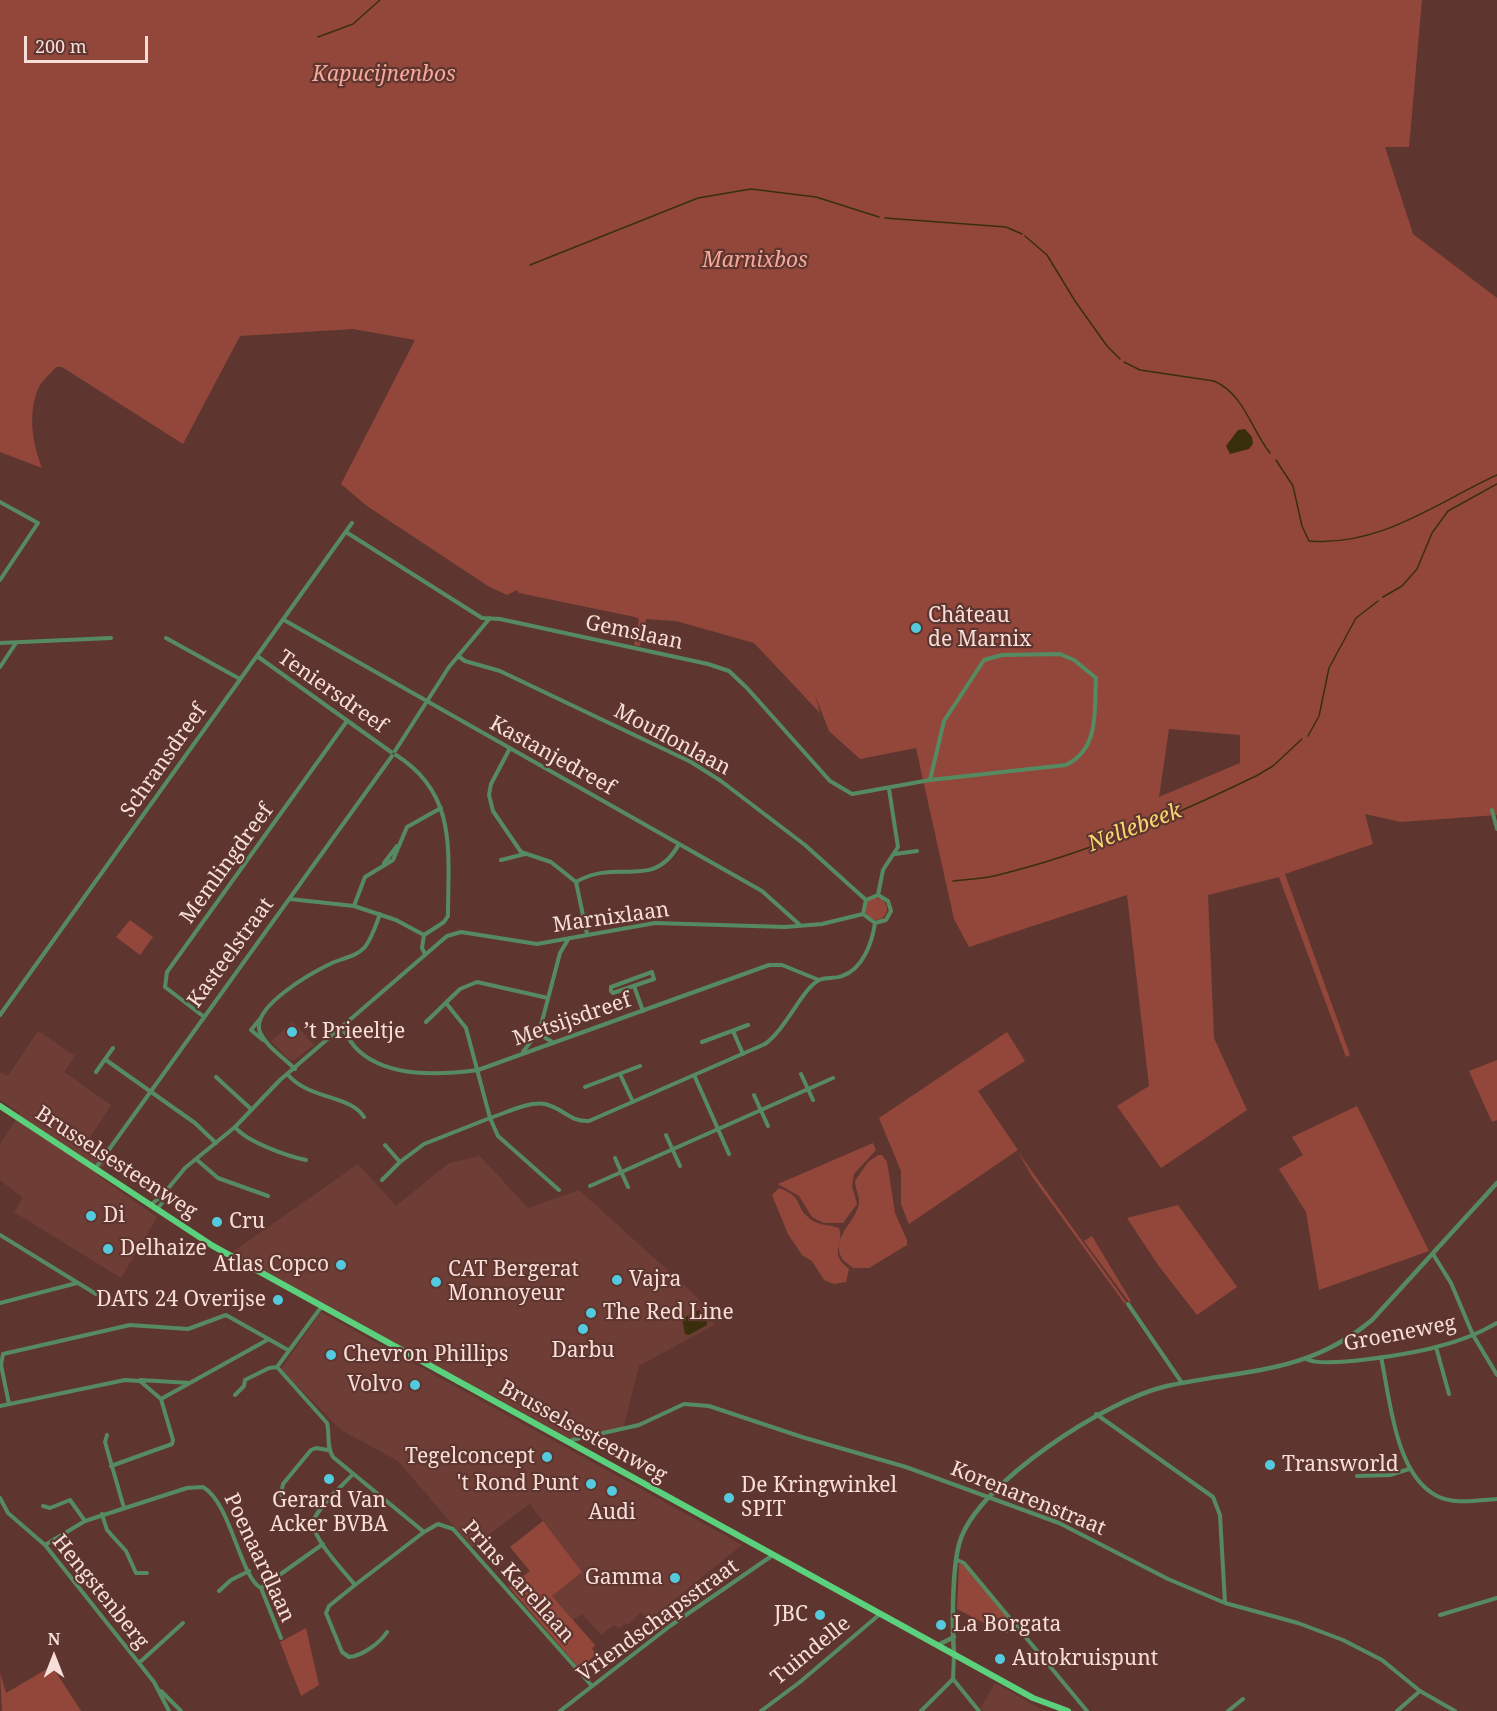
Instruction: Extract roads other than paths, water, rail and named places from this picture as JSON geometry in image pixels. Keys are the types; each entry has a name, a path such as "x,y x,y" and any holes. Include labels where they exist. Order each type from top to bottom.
{"main road":[{"name":"Brusselsesteenweg","path":"0,1106 213,1246 937,1646 1033,1698 1068,1711"}],"street":[{"path":"0,502 38,523 0,580"},
{"name":"Schransdreef","path":"0,1015 352,523"},
{"name":"Gemslaan","path":"346,532 477,616 708,663 729,671 830,781 841,790 852,794 865,794 930,780 1055,767 1078,759 1088,747 1094,730 1096,678 1087,669 1060,654 1002,655 984,660 944,721 930,780"},
{"name":"Kasteelstraat","path":"95,1169 203,1016 290,899 429,702 458,656 491,618"},
{"name":"Kastanjedreef","path":"284,620 509,750 762,891 800,925"},
{"path":"0,644 111,638"},
{"path":"166,638 240,679"},
{"path":"0,667 16,643"},
{"name":"Teniersdreef","path":"256,656 393,753 420,775 442,808 448,829 448,916 444,922 424,935"},
{"name":"Mouflonlaan","path":"458,656 465,661 500,671 691,762 806,845 866,900"},
{"name":"Memlingdreef","path":"203,1016 165,987 167,972 347,721"},
{"path":"509,750 495,774 489,795 493,811 521,852 561,867 576,882 587,934"},
{"path":"878,895 880,875 895,854 898,843 889,789"},
{"path":"354,906 359,887 365,877 384,863 397,846 407,827 442,808"},
{"path":"1492,810 1497,829"},
{"path":"576,882 595,872 655,870 664,866 679,844"},
{"path":"895,854 917,851"},
{"path":"501,860 525,854"},
{"path":"875,923 864,914 866,900 878,895"},
{"path":"875,923 886,920 891,911 888,901 878,895"},
{"path":"290,899 354,906 380,914 424,935 422,948 425,954"},
{"path":"295,1069 264,1040 252,1034 251,1030 289,988 313,972 355,955 364,948 380,914"},
{"name":"Marnixlaan","path":"150,1205 161,1197 184,1168 235,1126 287,1074 447,936 461,932 527,944 655,923 800,925 822,924 864,914"},
{"path":"382,1180 400,1162 424,1144 490,1118 535,1104 544,1104 575,1120 589,1121 695,1077 743,1054 775,1037 797,1005 819,980 844,976 856,968 867,951 875,923"},
{"path":"523,1053 540,1029 560,954 569,938"},
{"path":"554,941 560,954"},
{"name":"Metsijsdreef","path":"342,1028 358,1050 380,1063 398,1069 437,1074 478,1071 776,964 819,980"},
{"path":"654,973 654,979 634,986 613,993 610,989 654,973"},
{"path":"426,1022 460,988 477,982 548,998"},
{"path":"634,986 643,1011"},
{"path":"446,1003 466,1028 490,1118 498,1136 559,1190"},
{"path":"260,1018 258,1026 264,1040"},
{"path":"702,1042 748,1025"},
{"path":"540,1029 544,1037 554,1043"},
{"path":"734,1031 743,1054"},
{"path":"96,1072 112,1048"},
{"path":"106,1060 200,1127 216,1143"},
{"path":"585,1087 640,1066"},
{"path":"287,1074 312,1093 358,1108 364,1117"},
{"path":"620,1074 633,1102"},
{"path":"801,1074 813,1100"},
{"path":"216,1077 251,1108"},
{"path":"695,1077 729,1154"},
{"path":"590,1186 833,1078"},
{"path":"754,1095 768,1126"},
{"path":"235,1126 239,1132 267,1146 306,1160"},
{"path":"666,1135 680,1166"},
{"path":"385,1145 400,1162"},
{"path":"615,1158 628,1187"},
{"path":"196,1159 218,1178 268,1196"},
{"path":"979,1711 953,1679 954,1637 957,1560 964,1531 986,1498 1069,1432 1096,1414 1139,1394 1182,1383 1255,1372 1306,1359 1350,1337 1372,1320 1497,1183"},
{"name":"Marnixlaan","path":"157,1210 162,1203 161,1197"},
{"path":"0,1235 96,1294"},
{"path":"1433,1254 1451,1282 1473,1335 1497,1375"},
{"path":"66,1276 66,1287"},
{"path":"0,1304 77,1283"},
{"path":"1128,1304 1182,1383"},
{"path":"235,1395 244,1386 245,1380 269,1368 277,1367 322,1306"},
{"path":"9,1404 2,1365 3,1354 8,1351 130,1325 188,1329 226,1315 288,1350"},
{"name":"Groeneweg","path":"1306,1359 1315,1363 1382,1357 1436,1347 1473,1335 1497,1323"},
{"path":"161,1399 269,1339"},
{"path":"1436,1347 1449,1394"},
{"path":"1382,1357 1387,1397 1409,1469 1421,1484 1437,1496 1451,1500 1497,1499"},
{"path":"277,1367 327,1423 328,1450"},
{"path":"0,1406 106,1383 140,1381 192,1383"},
{"path":"111,1466 172,1444 173,1440 161,1399 140,1381"},
{"name":"Korenarenstraat","path":"569,1444 572,1440 639,1425 680,1406 699,1403 906,1467 1059,1523 1168,1579 1225,1603 1298,1623 1342,1640 1382,1660 1420,1691 1455,1711"},
{"path":"1096,1414 1213,1497 1218,1510 1225,1603"},
{"path":"107,1435 105,1442 124,1508"},
{"path":"286,1504 281,1494 283,1484 311,1450 316,1448 328,1450 353,1474 424,1532 329,1606 326,1613 342,1652 349,1657 357,1655 382,1639 387,1632"},
{"path":"1357,1476 1390,1475 1409,1469"},
{"path":"353,1474 315,1516 314,1531 356,1585"},
{"name":"Poenaardlaan","path":"45,1545 85,1521 102,1514 187,1488 203,1487 217,1499 249,1571 257,1586 261,1588 280,1638"},
{"name":"Hengstenberg","path":"0,1498 8,1513 45,1545 139,1663 160,1691 169,1711"},
{"path":"43,1506 50,1508 70,1500 85,1521"},
{"path":"102,1514 107,1530 126,1551 136,1573 147,1573"},
{"name":"Prins Karellaan","path":"424,1532 438,1524 453,1529 592,1686"},
{"path":"261,1588 323,1544"},
{"name":"Vriendschapsstraat","path":"560,1711 670,1626 773,1555"},
{"path":"957,1560 964,1563 1087,1711"},
{"path":"219,1592 231,1580 249,1571"},
{"path":"1440,1615 1497,1598"},
{"name":"Tuindelle","path":"761,1711 800,1682 880,1614"},
{"path":"139,1663 183,1623"},
{"path":"937,1646 954,1637"},
{"path":"921,1711 953,1679"},
{"path":"160,1691 181,1711"},
{"path":"1397,1711 1420,1691"},
{"path":"1228,1711 1243,1699"}],"waterway":[{"path":"318,37 353,24 380,0"},
{"path":"530,265 698,198 751,189 816,197 879,217"},
{"path":"885,218 1006,227 1022,234"},
{"path":"1025,236 1047,255 1075,301 1107,346 1120,359"},
{"path":"1124,362 1140,370 1214,381 1224,387 1240,403 1270,453"},
{"path":"1276,460 1293,486 1302,526 1309,541 1335,541 1384,530 1407,521 1497,475"},
{"name":"Nellebeek","path":"1383,597 1402,586 1417,569 1432,533 1448,511 1497,484"},
{"name":"Nellebeek","path":"1308,736 1319,716 1329,668 1356,618 1378,601"},
{"name":"Nellebeek","path":"953,881 993,876 1032,866 1130,832 1256,776 1273,766 1302,739"}],"place":[{"name":"Château de Marnix","path":"916,628"},
{"name":"’t Prieeltje","path":"292,1032"},
{"name":"Di","path":"91,1216"},
{"name":"Cru","path":"217,1222"},
{"name":"Delhaize","path":"108,1249"},
{"name":"Atlas Copco","path":"341,1265"},
{"name":"Vajra","path":"617,1280"},
{"name":"CAT Bergerat Monnoyeur","path":"436,1282"},
{"name":"DATS 24 Overijse","path":"278,1300"},
{"name":"The Red Line","path":"591,1313"},
{"name":"Darbu","path":"583,1329"},
{"name":"Chevron Phillips","path":"331,1355"},
{"name":"Volvo","path":"415,1385"},
{"name":"Tegelconcept","path":"547,1457"},
{"name":"Transworld","path":"1270,1465"},
{"name":"Gerard Van Acker BVBA","path":"329,1479"},
{"name":"'t Rond Punt","path":"591,1484"},
{"name":"Audi","path":"612,1491"},
{"name":"De Kringwinkel SPIT","path":"729,1498"},
{"name":"Gamma","path":"675,1578"},
{"name":"JBC","path":"820,1615"},
{"name":"La Borgata","path":"941,1625"},
{"name":"Autokruispunt","path":"1000,1659"}],"park label":[{"name":"Kapucijnenbos","path":"384,75"},
{"name":"Marnixbos","path":"755,261"}]}
